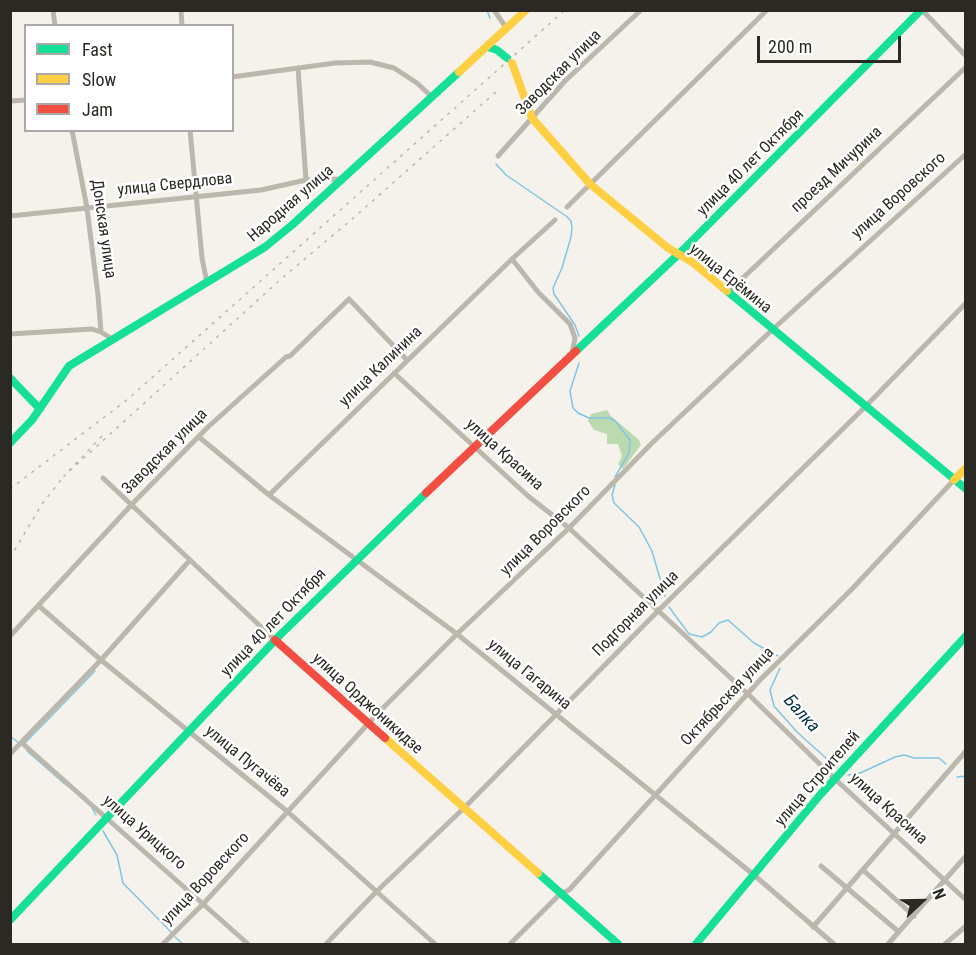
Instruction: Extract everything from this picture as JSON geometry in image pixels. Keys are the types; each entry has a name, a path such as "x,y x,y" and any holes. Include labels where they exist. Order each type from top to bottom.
{"street":[{"path":"494,10 507,30"},
{"name":"Заводская улица","path":"498,156 565,81 641,10"},
{"path":"567,207 767,10"},
{"path":"922,10 966,56"},
{"name":"улица 40 лет Октября","path":"10,921 275,640 357,559 679,255 922,10"},
{"name":"Народная улица","path":"10,443 40,409 69,366 265,247 527,12"},
{"name":"улица Ерёмина","path":"488,47 509,61 520,81 532,118 590,184 668,248 692,262 966,489"},
{"path":"234,77 335,63 370,63 394,68 432,98"},
{"name":"проезд Мичурина","path":"727,293 966,67"},
{"path":"298,68 306,180"},
{"name":"Донская улица","path":"72,132 87,208 101,332"},
{"path":"190,132 202,258 207,283"},
{"name":"улица Воровского","path":"163,945 369,724 457,634 568,528 652,443 772,330 966,154"},
{"name":"улица Свердлова","path":"10,216 261,190 306,180 341,179"},
{"name":"улица Калинина","path":"269,495 555,220"},
{"path":"512,259 538,292 574,331 575,344 570,357"},
{"name":"Заводская улица","path":"10,636 199,437 285,357 290,356 349,299 407,360"},
{"name":"Подгорная улица","path":"326,945 376,892 464,808 966,303"},
{"path":"10,334 92,329 112,339"},
{"name":"улица Красина","path":"394,373 528,496 568,528 966,900"},
{"path":"10,378 40,409"},
{"name":"улица Гагарина","path":"199,437 269,495 457,634 754,875 834,945"},
{"name":"Октябрьская улица","path":"510,945 561,893 569,890 748,694 852,589 966,468"},
{"name":"улица Орджоникидзе","path":"103,478 275,640 618,945"},
{"path":"10,754 101,660 190,560"},
{"name":"улица Пугачёва","path":"39,606 188,732 288,812 435,945"},
{"name":"улица Строителей","path":"696,945 820,795 966,636"},
{"name":"улица Урицкого","path":"21,743 204,903 248,945"},
{"path":"813,927 966,751"},
{"path":"888,945 966,856"},
{"path":"821,866 899,932"},
{"path":"863,870 914,916"},
{"path":"945,945 966,926"}],"green space":[{"path":"607,410 639,440 641,445 623,469 618,464 622,456 618,444 607,444 607,434 594,430 588,421 591,414"}],"waterway":[{"path":"487,10 490,18"},
{"path":"496,164 506,175 571,221 571,237 562,268 553,288 554,294 575,325 579,336"},
{"path":"579,363 570,391 573,408 589,418 610,418 630,440 629,453 615,477"},
{"path":"615,485 612,495 614,503 639,527 652,551 665,596"},
{"path":"669,607 689,634 702,637 711,632 719,623 728,620 754,643 778,656"},
{"name":"Балка","path":"780,668 770,690 774,706 797,732 837,768"},
{"path":"25,743 95,671"},
{"path":"10,736 19,743"},
{"path":"27,751 66,785"},
{"name":"Балка","path":"848,775 858,774 904,755 914,758 939,758 946,764"},
{"name":"Балка","path":"957,777 966,776"},
{"path":"92,808 96,815"},
{"path":"103,831 117,855 123,883 172,933"},
{"path":"175,937 183,944"}],"railway":[{"path":"10,489 128,399 565,10"},
{"path":"102,436 64,476 281,279 496,92"},
{"path":"10,558 42,504 64,476"}],"traffic: fast":[{"path":"576,351 684,249 921,10"},
{"path":"488,47 497,50 507,58"},
{"path":"10,443 32,420 69,366 265,247 459,72"},
{"path":"727,291 966,489"},
{"path":"10,378 40,409"},
{"path":"10,920 280,635 426,493"},
{"path":"696,944 820,795 966,636"},
{"path":"538,873 618,944"}],"traffic: slow":[{"path":"459,72 526,10"},
{"path":"512,63 532,118 590,184 668,248 692,262 727,291"},
{"path":"954,480 966,468"},
{"path":"385,738 538,873"}],"traffic: jam":[{"path":"426,493 576,351"},
{"path":"275,640 385,738"}]}
